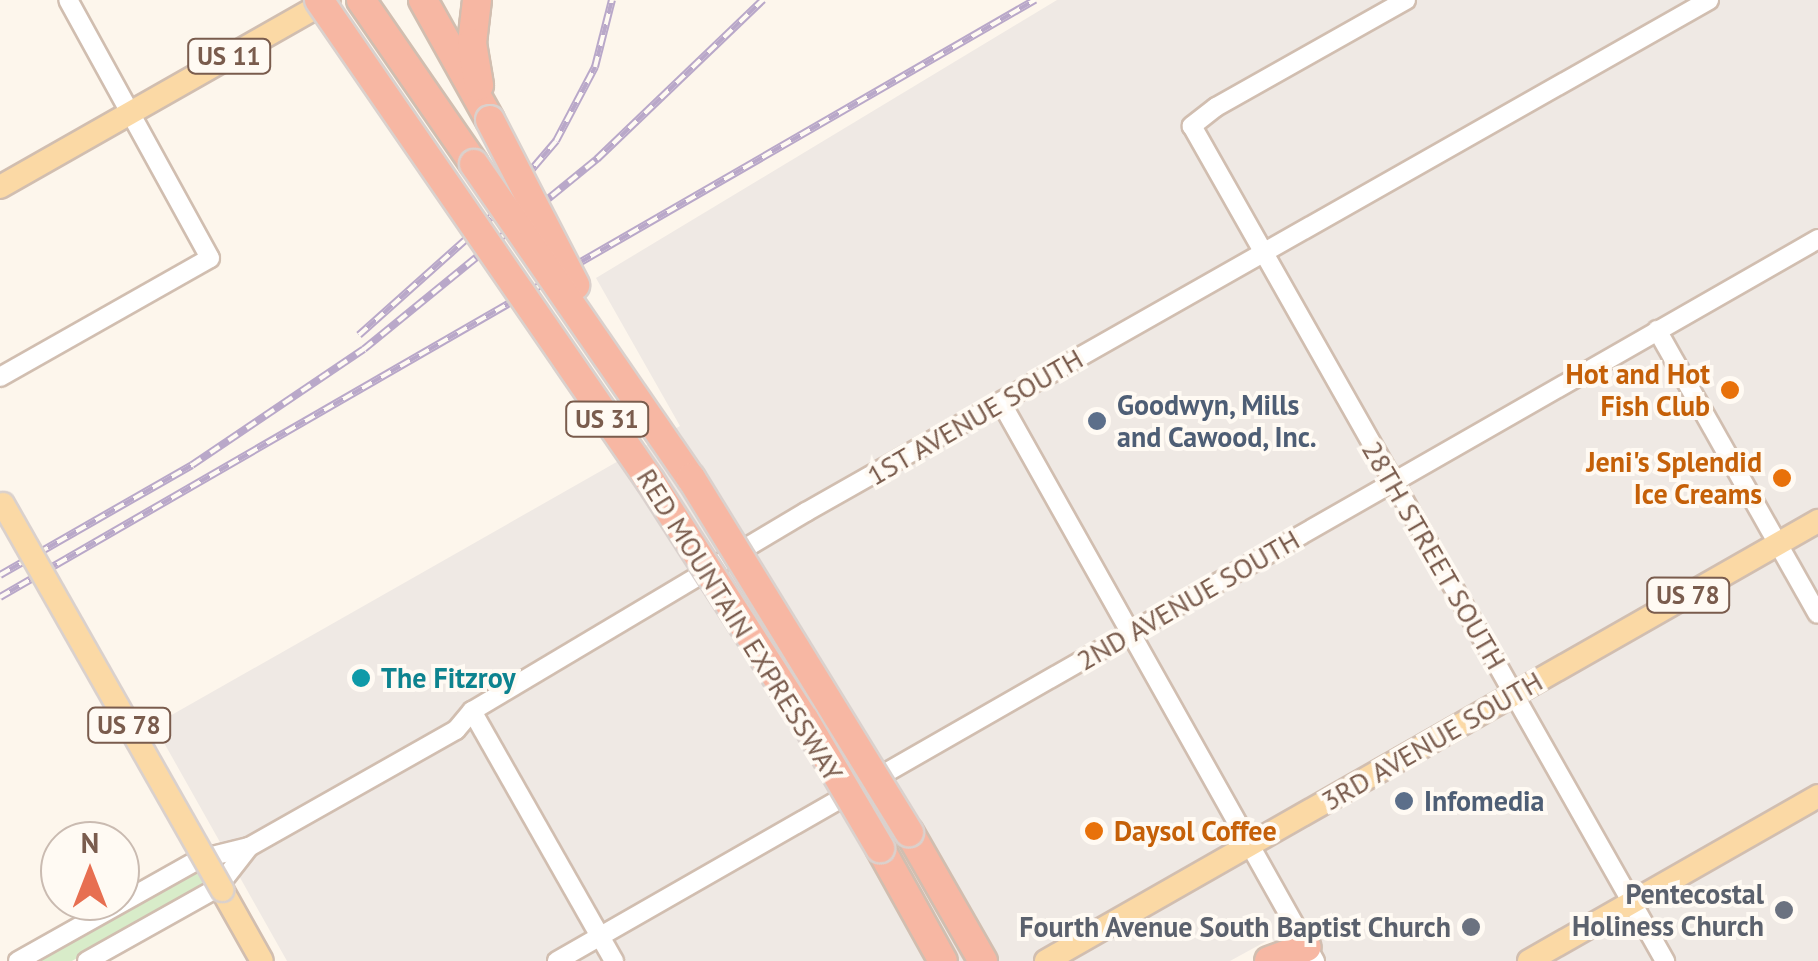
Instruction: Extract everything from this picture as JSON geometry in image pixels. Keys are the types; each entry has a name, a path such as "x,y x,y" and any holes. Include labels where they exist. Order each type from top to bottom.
{"highway":[{"name":"RED MOUNTAIN EXPRESSWAY","path":"319,0 651,482 804,719 885,858 892,890 934,955"},
{"name":"RED MOUNTAIN EXPRESSWAY","path":"361,0 691,478 909,832 983,961"},
{"path":"423,0 488,115 626,384"},
{"path":"477,0 472,44 488,115"},
{"path":"1269,961 1304,956"}],"main road":[{"name":"US 11","path":"0,187 329,0"},
{"name":"US 78","path":"0,498 262,961"},
{"name":"3RD AVENUE SOUTH","path":"1046,961 1818,522"},
{"path":"1529,961 1818,796"}],"street":[{"path":"0,377 210,258 68,0"},
{"name":"28TH STREET SOUTH","path":"1406,0 1267,82 1216,107 1192,126 1666,961"},
{"name":"1ST AVENUE SOUTH","path":"18,961 200,859 250,847 456,730 472,711 806,512 1709,0"},
{"name":"2ND AVENUE SOUTH","path":"557,961 1818,239"},
{"path":"1657,330 1818,614"},
{"path":"1002,404 1250,845 1304,956"},
{"path":"472,711 614,961"},
{"name":"1ST AVENUE SOUTH","path":"88,961 216,888 250,847"}],"shaded area":[{"path":"1057,0 1818,0 1818,961 1285,961 1272,938 1230,961 287,961 154,725 680,426 596,278"}],"green space":[{"path":"231,858 212,881 72,961 33,961 103,921 140,921 140,900 202,864"}],"railway":[{"path":"359,335 492,216 556,141 595,67 612,0"},
{"path":"0,575 192,465 364,349 597,159 763,0"},
{"path":"0,597 1035,0"}],"place":[{"name":"Hot and Hot Fish Club","path":"1730,390"},
{"name":"Goodwyn, Mills and Cawood, Inc.","path":"1097,421"},
{"name":"Jeni's Splendid Ice Creams","path":"1782,478"},
{"name":"The Fitzroy","path":"361,678"},
{"name":"Infomedia","path":"1404,801"},
{"name":"Daysol Coffee","path":"1094,831"},
{"name":"Pentecostal Holiness Church","path":"1784,910"},
{"name":"Fourth Avenue South Baptist Church","path":"1471,927"}]}
